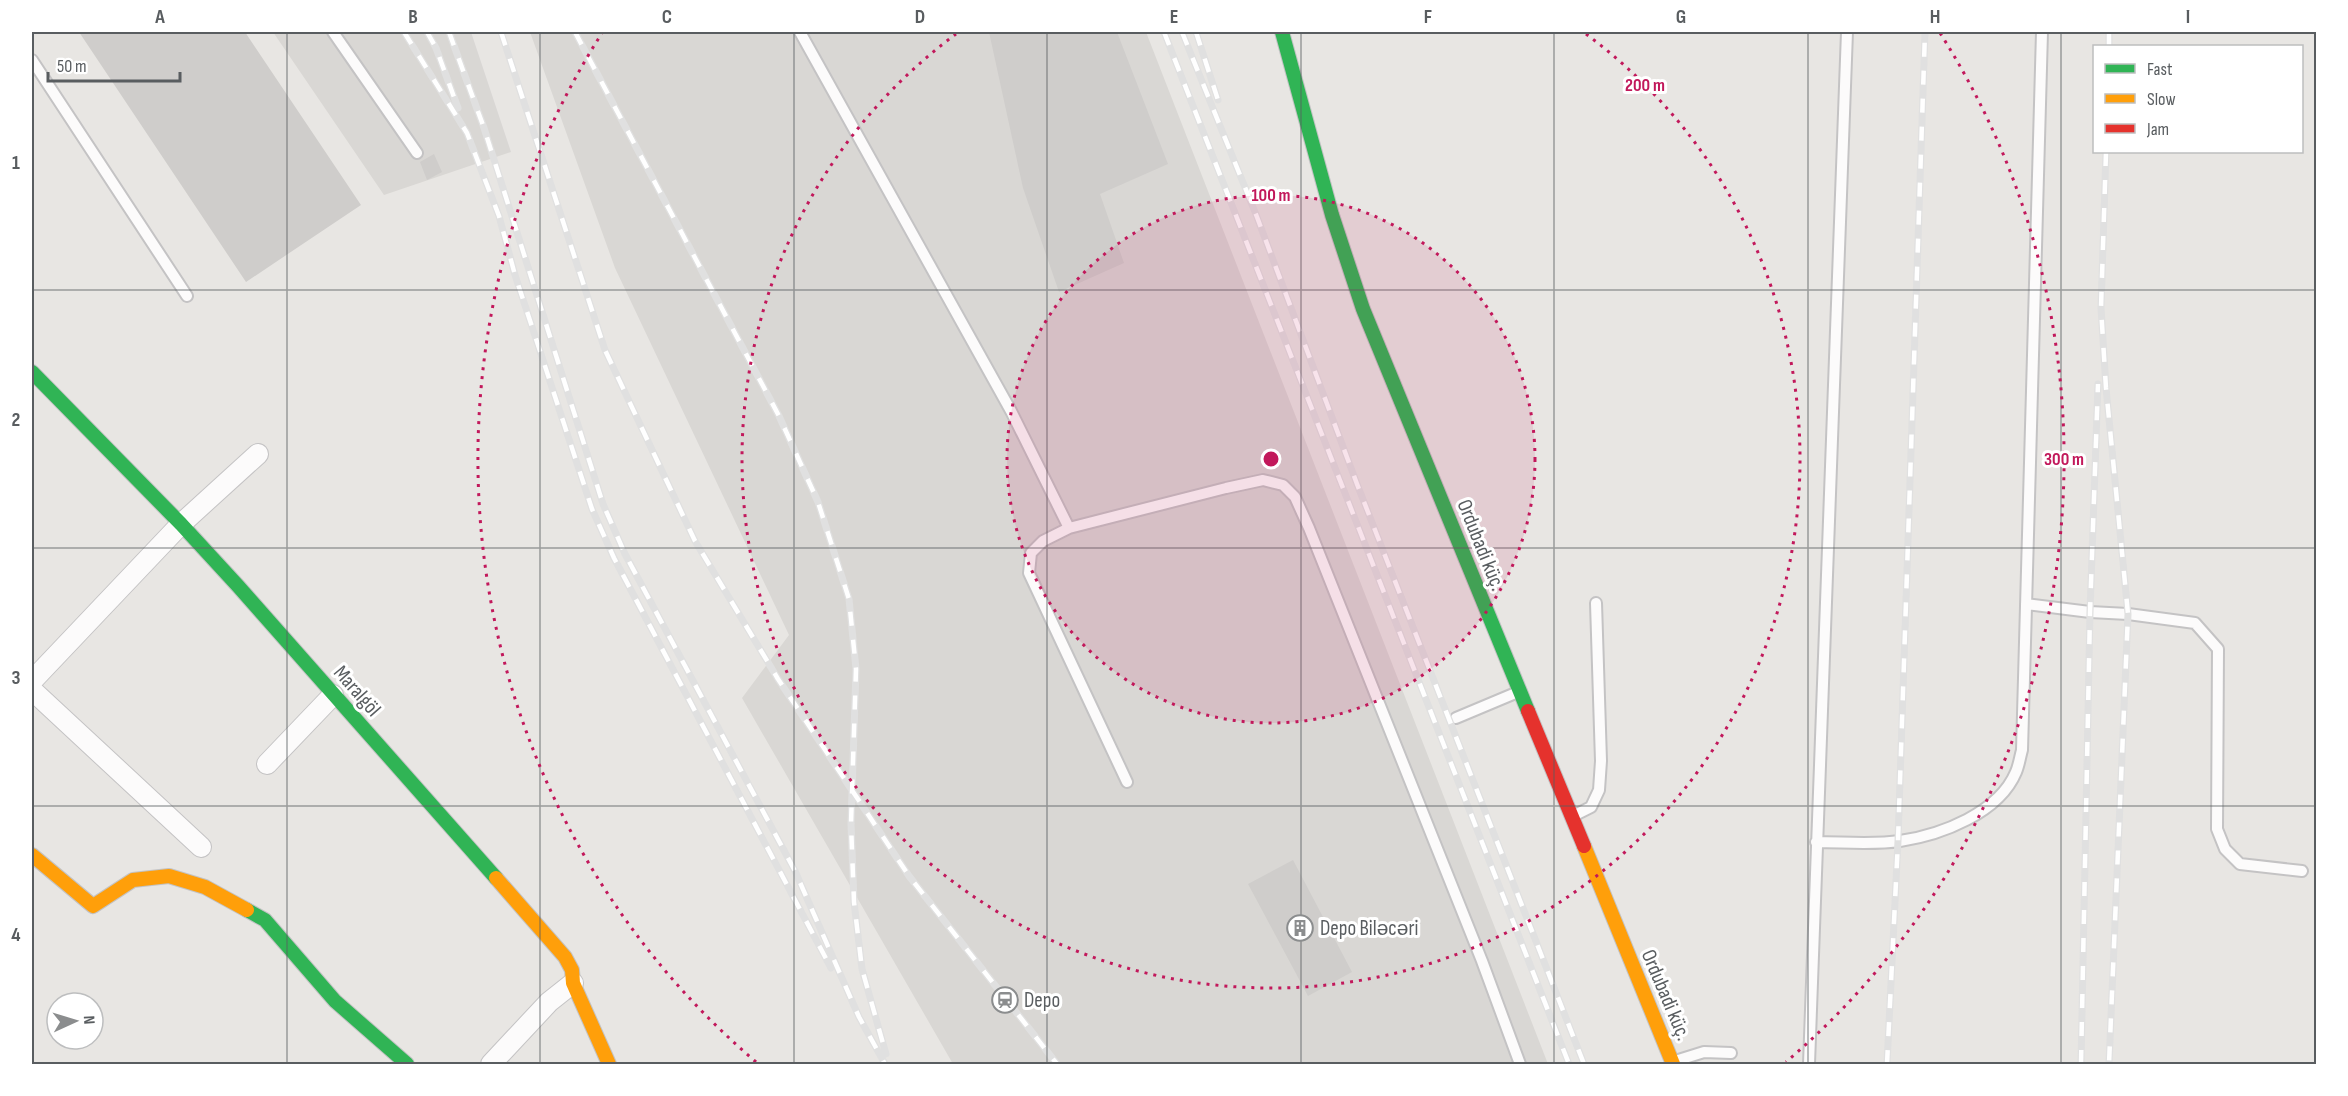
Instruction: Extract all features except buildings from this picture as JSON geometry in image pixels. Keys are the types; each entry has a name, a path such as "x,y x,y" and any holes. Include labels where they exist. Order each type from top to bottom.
{"street":[{"name":"Ordubadi küç.","path":"1282,32 1332,215 1363,309 1672,1064"},
{"name":"Maralgöl","path":"32,372 181,524 238,586 565,957 572,970 573,983 609,1065"},
{"path":"32,681 181,524 258,454"},
{"path":"32,690 201,848"},
{"path":"267,764 333,695"},
{"path":"32,855 93,906 133,880 169,876 205,887 265,920 335,1001 407,1065"},
{"path":"491,1065 549,1002 573,983"}],"lane":[{"path":"333,32 417,153"},
{"path":"800,32 1011,411 1069,528"},
{"path":"1809,1065 1847,32"},
{"path":"1816,842 1898,841 1920,837 1964,820 1985,808 2003,793 2016,772 2022,750 2042,32"},
{"path":"32,60 187,296"},
{"path":"1128,782 1029,573 1031,553 1043,541 1069,528 1263,480 1283,485 1295,497 1477,950 1520,1065"},
{"path":"1570,818 1591,807 1599,790 1601,761 1596,603"},
{"path":"2026,604 2194,623 2209,637 2217,649 2217,829 2225,849 2240,864 2302,871"},
{"path":"1456,718 1519,692"},
{"path":"1672,1064 1704,1052 1731,1053"}],"shaded area":[{"path":"273,32 471,32 511,152 384,195"},
{"path":"530,32 1146,32 1548,1064 953,1064 742,698 789,635 615,268"}],"railway":[{"path":"404,32 467,133 499,216 515,275 592,509 614,558 831,968"},
{"path":"427,32 436,48 458,108"},
{"path":"449,32 484,128 603,504 625,554 795,871 859,1017 885,1064"},
{"path":"501,32 605,350 695,541 778,679 909,876 1057,1064"},
{"path":"575,32 779,416 818,502 849,599 856,669 851,824 854,902 862,969 886,1054"},
{"path":"1164,32 1569,1064"},
{"path":"1182,32 1257,217 1357,484 1584,1064"},
{"path":"1196,32 1218,100"},
{"path":"1887,1064 1898,841 1925,32"},
{"path":"2109,32 2109,45"},
{"path":"2106,153 2101,308 2106,388 2128,614 2109,1064"},
{"path":"2081,1064 2090,612 2098,384"}],"traffic: fast":[{"path":"1282,32 1332,215 1363,309 1528,711"},
{"path":"32,372 181,524 238,586 496,878"},
{"path":"247,910 265,920 335,1001 407,1064"}],"traffic: slow":[{"path":"1584,846 1673,1064"},
{"path":"32,855 93,906 133,880 169,876 205,887 247,910"},
{"path":"496,878 565,957 572,970 573,983 609,1064"}],"traffic: jam":[{"path":"1528,711 1584,846"}],"place":[{"name":"Depo Biləcəri","path":"1300,928"},
{"name":"Depo","path":"1005,1000"}]}
